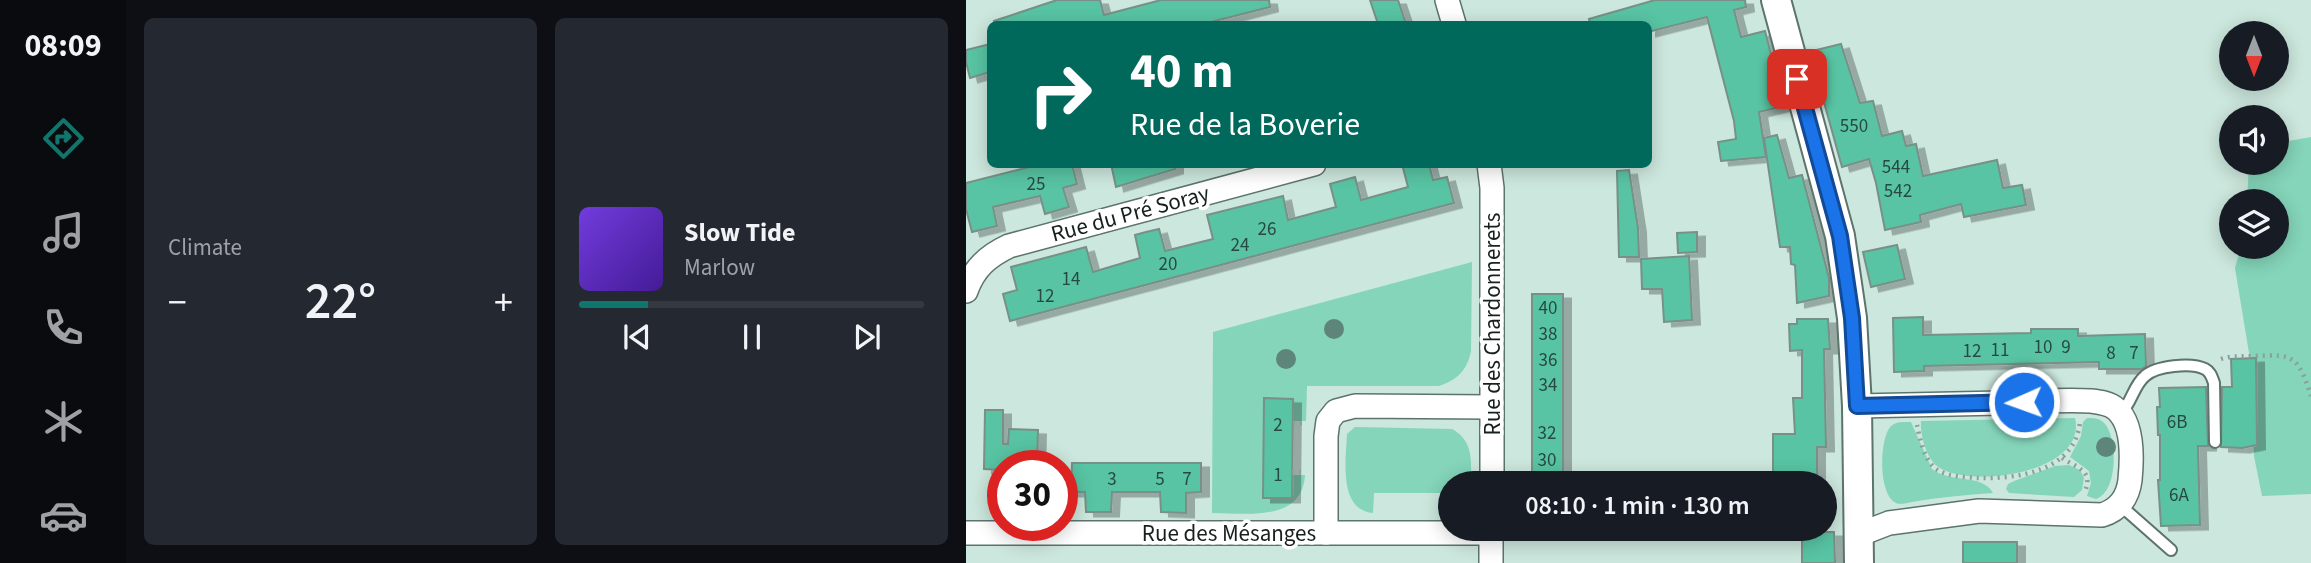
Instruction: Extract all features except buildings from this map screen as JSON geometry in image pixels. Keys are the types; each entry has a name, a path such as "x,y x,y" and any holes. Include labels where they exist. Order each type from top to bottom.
{"street":[{"path":"1776,0 1840,236 1852,318 1857,406 1859,563"},
{"name":"Rue du Pré Soray","path":"966,291 981,264 993,253 1009,246 1299,168"},
{"name":"Rue des Chardonnerets","path":"1490,168 1492,188 1492,471"},
{"path":"1857,406 2091,401 2106,403 2120,414 2128,430 2130,463 2127,494 2112,512 2090,516 1998,510 1958,513 1889,523 1858,535"},
{"path":"1326,533 1326,436 1328,421 1336,411 1355,406 1491,407"},
{"name":"Rue des Mésanges","path":"966,533 1438,532"},
{"path":"1491,541 1491,563"}],"lane":[{"path":"2120,414 2148,373 2169,366 2205,369 2211,374 2214,383 2215,442"},
{"path":"2120,505 2171,550"}],"path":[{"path":"2205,369 2229,356 2280,354 2288,357 2301,369 2311,396"},
{"path":"1916,417 1920,438 1930,463 1938,471 1951,475 1988,478 2013,477 2043,468 2062,458 2076,440 2081,414"},
{"path":"2062,458 2079,466 2087,476 2087,486 2081,497"}],"green space":[{"path":"2311,137 2311,494 2262,496 2254,456 2250,359 2235,268 2238,259 2289,259 2289,189 2248,189 2248,175 2289,175 2289,141"},
{"path":"1472,262 1471,351 1460,374 1439,386 1307,386 1306,421 1293,421 1292,399 1264,398 1292,475 1305,475 1302,490 1294,501 1270,512 1212,513 1213,332"},
{"path":"2075,418 2074,437 2063,452 2045,464 1998,476 1952,473 1937,466 1927,451 1921,427 1921,421"},
{"path":"2087,418 2098,419 2108,428 2113,450 2114,462 2109,486 2104,494 2096,499 2087,496 2091,483 2089,471 2070,457"},
{"path":"1911,422 1932,469 1940,474 1981,483 1993,493 1942,497 1904,504 1896,503 1890,498 1883,478 1884,442 1893,424"},
{"path":"1355,427 1452,429 1468,446 1471,471 1438,471 1438,493 1374,493 1373,513 1362,510 1354,503 1346,482 1347,434"},
{"path":"2069,465 2080,470 2084,478 2082,490 2074,497 2009,493 2006,489 2008,484 2014,481 2055,466"}],"route":[{"path":"1797,79 1840,236 1852,318 1857,406 2024,402"}]}
